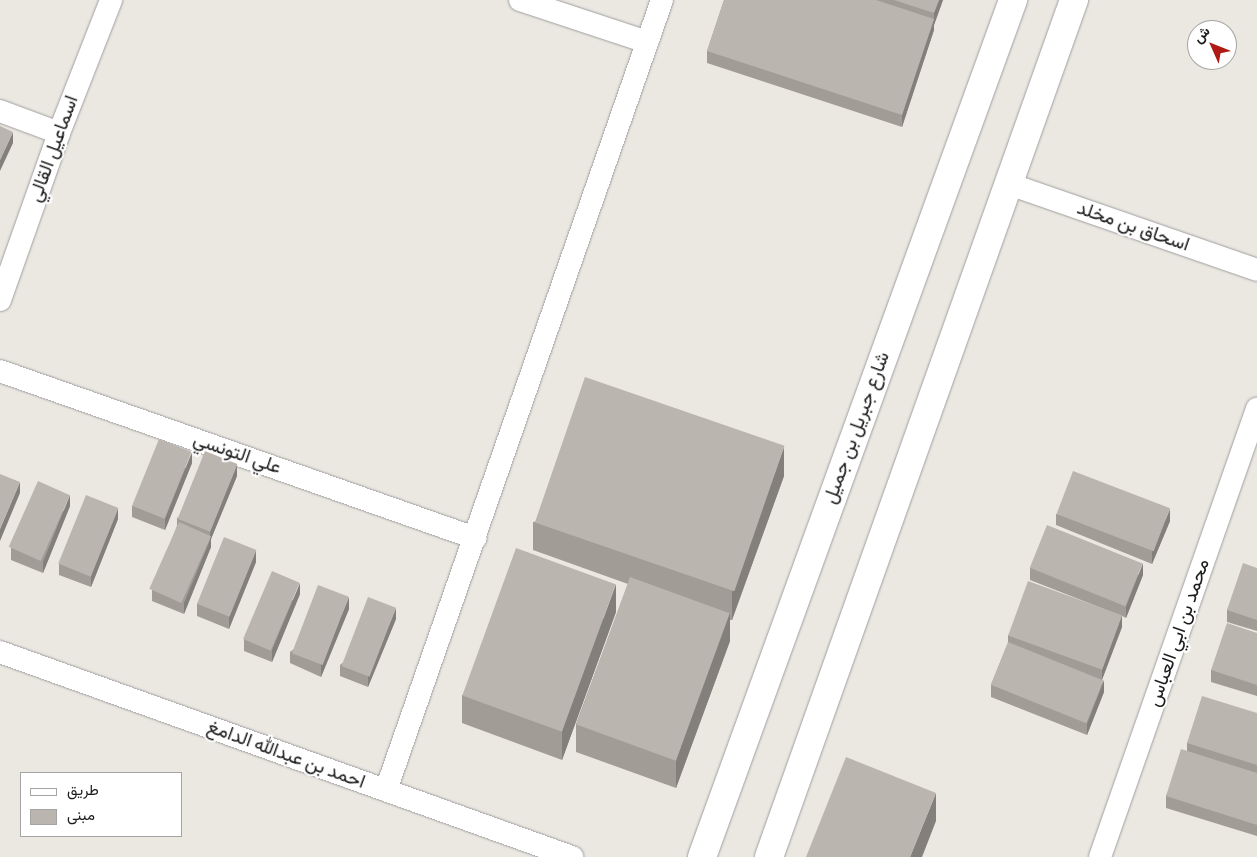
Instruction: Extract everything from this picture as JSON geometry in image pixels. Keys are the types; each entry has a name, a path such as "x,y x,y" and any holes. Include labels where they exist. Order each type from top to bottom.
{"street":[{"name":"اسماعيل القالي","path":"0,300 59,133 112,0"},
{"path":"520,0 647,42"},
{"path":"386,790 662,0"},
{"name":"شارع جبريل بن جميل","path":"702,857 1013,0"},
{"path":"769,857 1074,0"},
{"path":"0,111 59,133"},
{"name":"اسحاق بن مخلد","path":"1008,184 1257,270"},
{"name":"علي التونسي","path":"0,371 475,538"},
{"name":"محمد بن ابي العباس","path":"1100,857 1257,409"},
{"name":"احمد بن عبدالله الدامغ","path":"0,652 572,857"}],"building":[{"path":"724,0 876,0 934,19 902,115 707,51"},
{"path":"894,0 939,0 934,13"},
{"path":"0,126 13,132 0,160"},
{"path":"585,377 785,446 734,591 535,523"},
{"path":"159,439 191,452 164,519 132,506"},
{"path":"205,451 237,464 210,532 178,519"},
{"path":"1073,471 1170,508 1154,551 1057,514"},
{"path":"0,474 20,482 0,529"},
{"path":"38,481 70,495 41,561 9,547"},
{"path":"86,495 118,508 91,577 58,564"},
{"path":"179,522 211,536 181,603 149,589"},
{"path":"1047,525 1142,564 1125,606 1030,568"},
{"path":"224,537 256,550 229,617 197,604"},
{"path":"516,548 616,584 562,732 462,696"},
{"path":"1243,563 1257,568 1257,620 1227,610"},
{"path":"272,571 300,583 271,651 243,639"},
{"path":"630,577 730,613 676,761 576,725"},
{"path":"1028,581 1122,615 1102,670 1008,636"},
{"path":"318,585 349,597 323,665 292,653"},
{"path":"368,597 396,608 369,677 341,666"},
{"path":"1227,623 1257,633 1257,685 1211,670"},
{"path":"1008,642 1103,681 1086,723 991,685"},
{"path":"1202,696 1257,713 1257,765 1187,743"},
{"path":"1181,749 1257,773 1257,825 1166,796"},
{"path":"846,757 936,793 910,857 806,857"}]}
